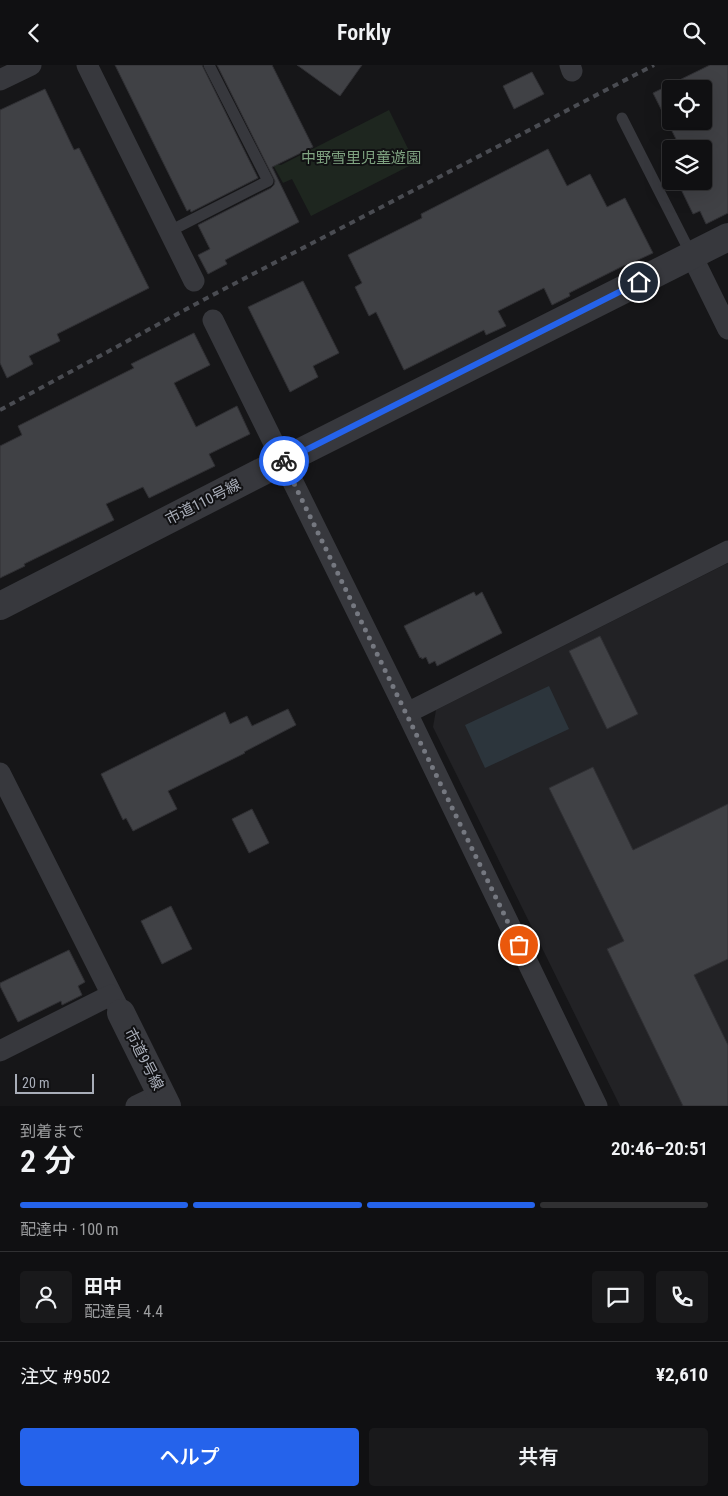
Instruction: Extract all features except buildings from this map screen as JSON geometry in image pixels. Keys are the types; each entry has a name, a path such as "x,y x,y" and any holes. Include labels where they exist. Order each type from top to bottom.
{"street":[{"path":"0,80 31,65"},
{"path":"86,65 194,281"},
{"name":"市道110号線","path":"0,607 283,461 728,237"},
{"path":"692,255 728,329"},
{"path":"213,320 407,713 597,1106"},
{"path":"407,713 728,551"},
{"path":"0,773 116,1004 0,1051"},
{"name":"市道9号線","path":"116,1004 164,1100"},
{"path":"136,1106 164,1100"}],"lane":[{"path":"170,231 268,181 209,65"},
{"path":"622,118 692,255"}],"shaded area":[{"path":"728,563 728,1106 620,1106 433,727 436,710"},
{"path":"549,686 569,729 485,768 465,725"}],"green space":[{"name":"中野雪里児童遊園","path":"389,110 415,163 311,216 292,179 283,183 272,163 281,165"}],"railway":[{"path":"0,410 205,299 654,65"}],"way so far":[{"path":"284,461 519,945"}],"route":[{"path":"284,461 639,282"}]}
